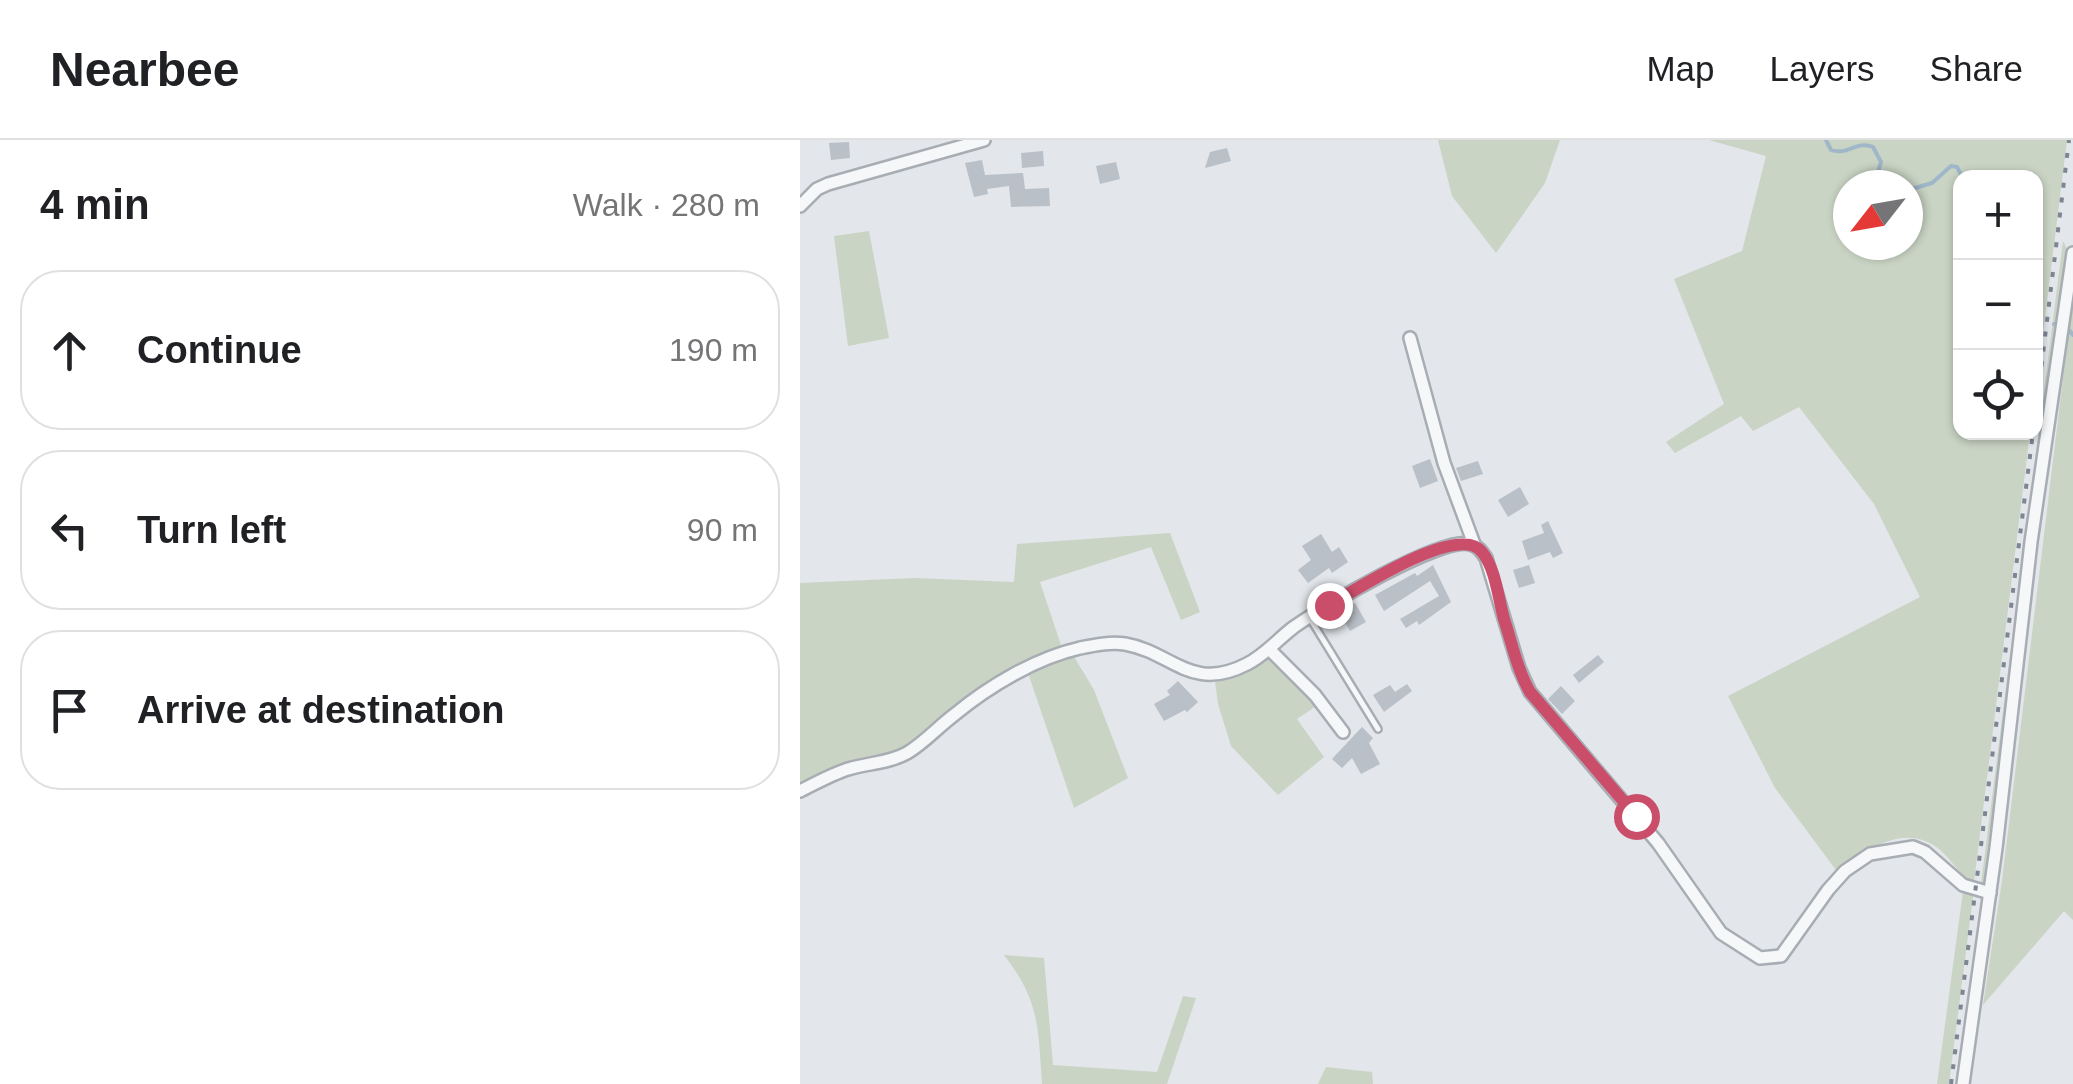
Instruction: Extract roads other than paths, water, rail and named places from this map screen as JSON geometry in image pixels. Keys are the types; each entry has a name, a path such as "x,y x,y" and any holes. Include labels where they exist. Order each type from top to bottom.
{"street":[{"path":"800,206 817,188 828,184 984,140"},
{"path":"1963,1084 1990,893 2031,542 2073,253"},
{"path":"1410,338 1444,463 1474,544 1482,551 1490,570 1530,692 1658,843 1710,922 1735,944 1760,958 1780,956 1845,871 1870,854 1896,848 1913,847 1925,852 1963,885 1990,893"},
{"path":"800,791 846,770 890,761 906,753 1016,674 1074,650 1128,644 1171,665 1202,674 1236,669 1309,617 1420,556 1457,544 1474,544"},
{"path":"1269,649 1315,695 1343,732"}],"lane":[{"path":"1309,617 1378,730"}],"waterway":[{"path":"1826,140 1831,150 1837,151 1862,145 1873,147 1881,162 1879,170"},
{"path":"1923,186 1932,183 1951,166 1959,170"},
{"path":"2054,324 2073,335"}],"railway":[{"path":"2043,354 2069,140"},
{"path":"1951,1084 2032,440"}]}
